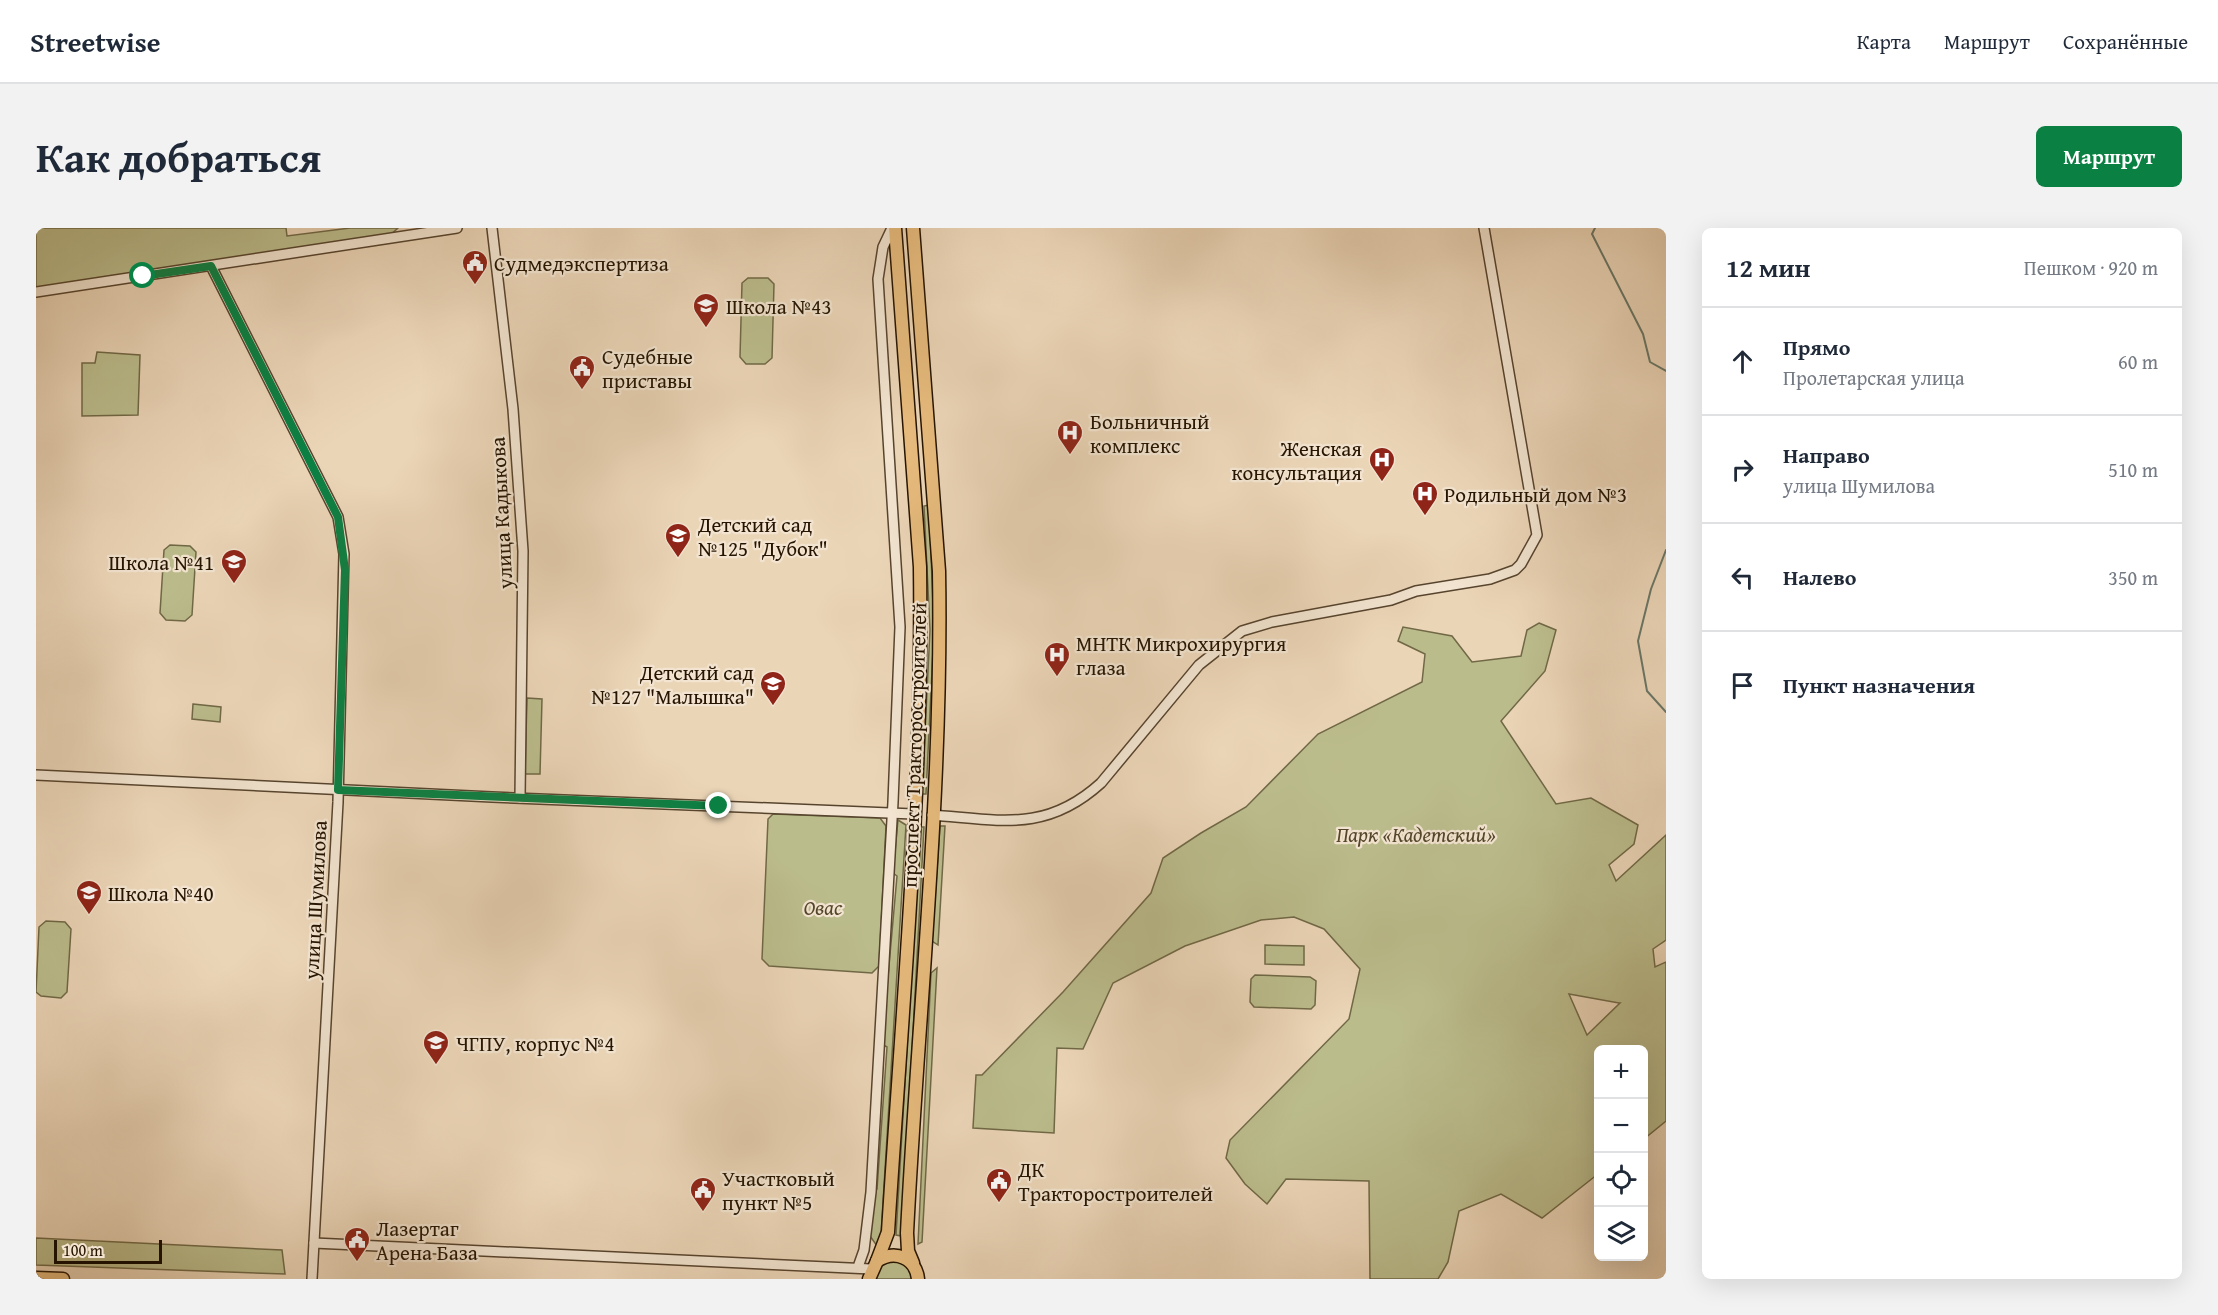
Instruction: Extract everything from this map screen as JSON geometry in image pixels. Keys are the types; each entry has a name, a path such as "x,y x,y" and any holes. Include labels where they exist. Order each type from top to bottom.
{"main road":[{"name":"проспект Тракторостроителей","path":"872,1270 888,1232 914,814 921,616 908,393 894,228"},
{"name":"проспект Тракторостроителей","path":"914,228 940,621 932,815 907,1233 908,1251 918,1279"},
{"path":"897,250 915,248"},
{"path":"908,393 926,392"},
{"path":"915,495 933,493"},
{"path":"914,814 932,815"},
{"path":"872,1270 886,1256 896,1255 913,1263"},
{"path":"36,1278 63,1279"}],"street":[{"path":"36,292 457,228"},
{"name":"улица Кадыкова","path":"492,228 513,409 523,551 520,798"},
{"path":"858,1267 864,1250 871,1203 900,627 899,581 878,279 879,262 894,228"},
{"path":"932,815 1015,821 1033,820 1068,808 1084,799 1101,783 1199,665 1242,631 1263,624 1391,600 1416,591 1490,579 1515,570 1521,564 1537,535 1484,228"},
{"name":"улица Шумилова","path":"211,266 338,517 345,570 338,790 312,1279"},
{"path":"36,775 914,814"},
{"path":"314,1243 858,1267 872,1270"}],"green space":[{"path":"36,228 286,228 287,236 350,228 398,228 386,239 36,292"},
{"path":"748,278 768,278 774,284 772,358 765,364 746,364 740,357 742,283"},
{"path":"97,352 140,355 138,415 82,416 82,363 95,363"},
{"path":"929,505 934,630 926,794 922,794 930,630 924,506"},
{"path":"170,545 190,546 196,552 192,615 185,621 166,620 160,613 164,550"},
{"name":"Парк «Кадетский»","path":"1539,623 1556,630 1545,671 1501,721 1556,804 1591,798 1638,825 1634,844 1609,865 1616,881 1666,835 1666,940 1653,949 1655,967 1666,962 1666,1121 1648,1136 1648,1045 1594,1045 1594,1177 1542,1218 1501,1194 1459,1211 1448,1262 1438,1279 1370,1279 1369,1181 1286,1179 1267,1204 1245,1184 1226,1158 1230,1140 1349,1019 1360,969 1324,929 1294,917 1261,920 1185,946 1113,983 1083,1049 1057,1048 1054,1133 973,1128 976,1075 982,1075 1063,992 1151,893 1163,858 1246,807 1318,734 1422,682 1425,654 1398,641 1403,627 1452,636 1472,662 1521,656 1527,630","holes":["1569,994 1620,1003 1587,1035"]},
{"path":"527,698 542,699 540,774 525,774"},
{"path":"193,704 221,707 220,722 192,719"},
{"name":"Овас","path":"773,814 880,818 886,826 879,966 872,973 769,966 762,959 768,819"},
{"path":"898,820 906,825 881,1235 877,1246 870,1236 874,1191 877,1189 887,1047 882,1044 897,876 893,873"},
{"path":"940,826 945,826 938,945 932,941"},
{"path":"920,827 924,827 902,1236 896,1235"},
{"path":"46,921 65,922 71,929 67,992 61,998 41,996 36,992 39,927"},
{"path":"1265,945 1304,946 1304,965 1265,964"},
{"path":"937,968 922,1242 918,1244 931,973"},
{"path":"1255,975 1310,977 1316,981 1315,1005 1311,1009 1254,1007 1250,1002 1251,979"},
{"path":"36,1238 282,1250 285,1274 36,1265"},
{"path":"893,1259 909,1265 915,1279 874,1279 880,1265"}],"waterway":[{"path":"1595,228 1592,234 1643,334 1650,362 1666,371"},
{"path":"1666,550 1651,589 1638,641 1647,691 1666,712"}],"place":[{"name":"Судмедэкспертиза","path":"475,286"},
{"name":"Школа №43","path":"706,329"},
{"name":"Судебные приставы","path":"582,391"},
{"name":"Больничный комплекс","path":"1070,456"},
{"name":"Женская консультация","path":"1382,483"},
{"name":"Родильный дом №3","path":"1425,517"},
{"name":"Детский сад №125 \"Дубок\"","path":"678,559"},
{"name":"Школа №41","path":"234,585"},
{"name":"МНТК Микрохирургия глаза","path":"1057,678"},
{"name":"Детский сад №127 \"Малышка\"","path":"773,707"},
{"name":"Школа №40","path":"89,916"},
{"name":"ЧГПУ, корпус №4","path":"436,1066"},
{"name":"ДК Тракторостроителей","path":"999,1204"},
{"name":"Участковый пункт №5","path":"703,1213"},
{"name":"Лазертаг Арена База","path":"357,1263"}],"route":[{"path":"143,276 211,266 338,517 342,533 345,570 338,790 719,806"}]}
